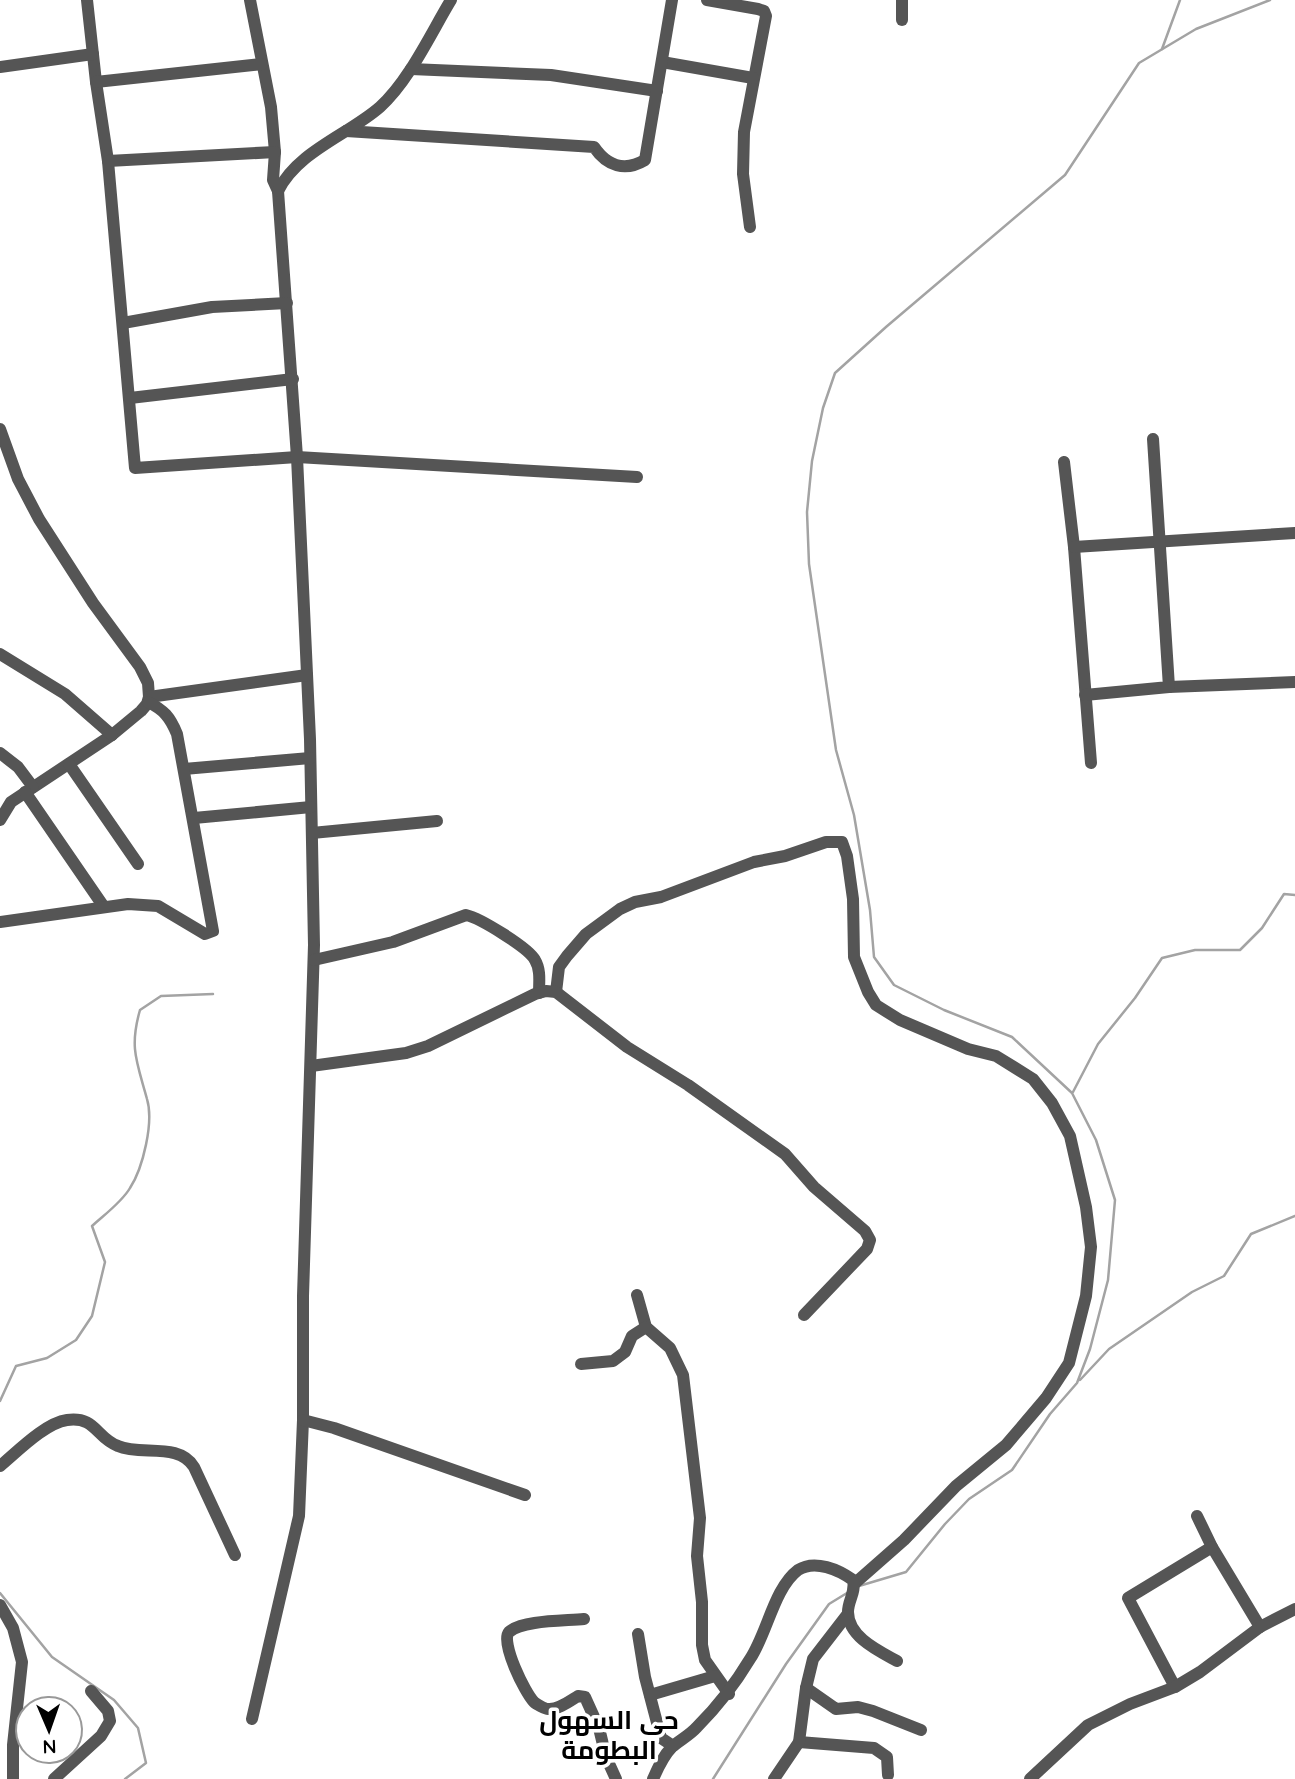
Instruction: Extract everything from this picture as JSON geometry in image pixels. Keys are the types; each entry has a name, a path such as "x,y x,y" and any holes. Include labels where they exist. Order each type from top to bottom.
{"street":[{"path":"87,0 108,161 135,467 297,457 637,477"},
{"path":"250,0 271,107 275,152 273,180 278,191 293,379 307,675 314,960 299,1516 252,1719"},
{"path":"278,191 288,174 382,106 411,69 451,0"},
{"path":"346,131 594,147 603,159 615,165 634,167 645,160 662,62 669,0"},
{"path":"706,0 764,11 766,24 744,132 743,155 750,226"},
{"path":"902,0 902,20"},
{"path":"0,67 93,54"},
{"path":"662,62 754,78"},
{"path":"96,82 262,64"},
{"path":"411,69 551,75 657,91"},
{"path":"108,161 275,152"},
{"path":"123,323 212,307 287,303"},
{"path":"130,398 293,379"},
{"path":"0,429 18,479 39,519 93,603 139,667 148,683 149,699 141,711 112,735 11,802 0,820"},
{"path":"1153,439 1169,687"},
{"path":"1064,463 1074,547 1091,763"},
{"path":"1074,547 1295,533"},
{"path":"0,654 65,694 112,735"},
{"path":"149,699 307,675"},
{"path":"1085,695 1169,687 1295,682"},
{"path":"0,922 128,904 158,906 205,934 213,931 177,733 171,718 149,699"},
{"path":"0,753 18,767 29,790 104,907"},
{"path":"184,769 310,758"},
{"path":"69,764 138,864"},
{"path":"194,818 311,807"},
{"path":"312,833 437,821"},
{"path":"556,992 559,967 567,956 586,934 620,909 635,902 662,898 754,862 795,853 826,842 842,842 847,856 853,899 854,957 876,1005 901,1020 1016,1066 1033,1079 1052,1102 1070,1136 1086,1207 1091,1247 1086,1296 1069,1363 1046,1398 1006,1445 956,1486 904,1540 853,1582"},
{"path":"314,960 393,942 466,915 477,917 524,947 535,960 540,975 539,993"},
{"path":"311,1066 406,1054 539,993 556,992 627,1047 688,1085 785,1154 814,1187 865,1231 870,1240 867,1249 804,1315"},
{"path":"637,1295 646,1327 670,1348 683,1375 699,1507 697,1556 702,1602 702,1645 705,1660 729,1694"},
{"path":"581,1364 613,1361 625,1352 632,1336 646,1327"},
{"path":"0,1466 48,1427 65,1420 83,1419 119,1447 177,1454 191,1461 194,1466 235,1555"},
{"path":"303,1420 334,1428 525,1495"},
{"path":"1197,1516 1212,1547 1261,1628"},
{"path":"1175,1687 1128,1598 1212,1547"},
{"path":"653,1779 664,1756 695,1730 729,1694 759,1646 788,1580 801,1568 815,1565 834,1569 853,1582"},
{"path":"774,1779 799,1742 813,1659 847,1615 854,1594 853,1582"},
{"path":"0,1605 13,1628 22,1662 13,1745 13,1779"},
{"path":"1035,1777 1088,1725 1130,1704 1175,1687 1261,1628 1295,1609"},
{"path":"847,1615 864,1640 897,1661"},
{"path":"584,1619 522,1625 509,1632 506,1646 534,1702 548,1709 561,1706 578,1696 585,1698 599,1728 606,1757 616,1779"},
{"path":"638,1634 662,1738 673,1746"},
{"path":"650,1695 715,1676"},
{"path":"806,1688 836,1709 858,1707 921,1731"},
{"path":"54,1779 100,1736 110,1721 108,1711 91,1690"},
{"path":"799,1742 874,1748 887,1757 888,1775"}],"waterway":[{"path":"1162,49 1180,0"},
{"path":"859,1586 906,1572 969,1499 1012,1470 1050,1414 1077,1383 1090,1349 1108,1280 1115,1200 1096,1140 1072,1093 1012,1037 944,1010 894,985 874,957 870,910 854,815 836,750 809,564 807,512 812,461 823,408 835,373 1065,175 1139,63 1196,29 1270,0"},
{"path":"1073,1092 1098,1044 1135,998 1162,958 1195,950 1240,950 1262,928 1284,894 1295,895"},
{"path":"0,1401 16,1366 47,1358 76,1340 92,1316 105,1262 92,1226 118,1203 130,1188 143,1157 148,1132 149,1109 137,1065 135,1045 140,1010 161,996 213,994"},
{"path":"1080,1380 1109,1349 1192,1292 1224,1276 1251,1234 1295,1216"},
{"path":"0,1593 52,1657 114,1700 138,1728 146,1763 125,1779"},
{"path":"713,1779 786,1664 829,1604 847,1593"}],"district":[{"name":"حي السهول البطومة","path":"609,1734"}]}
